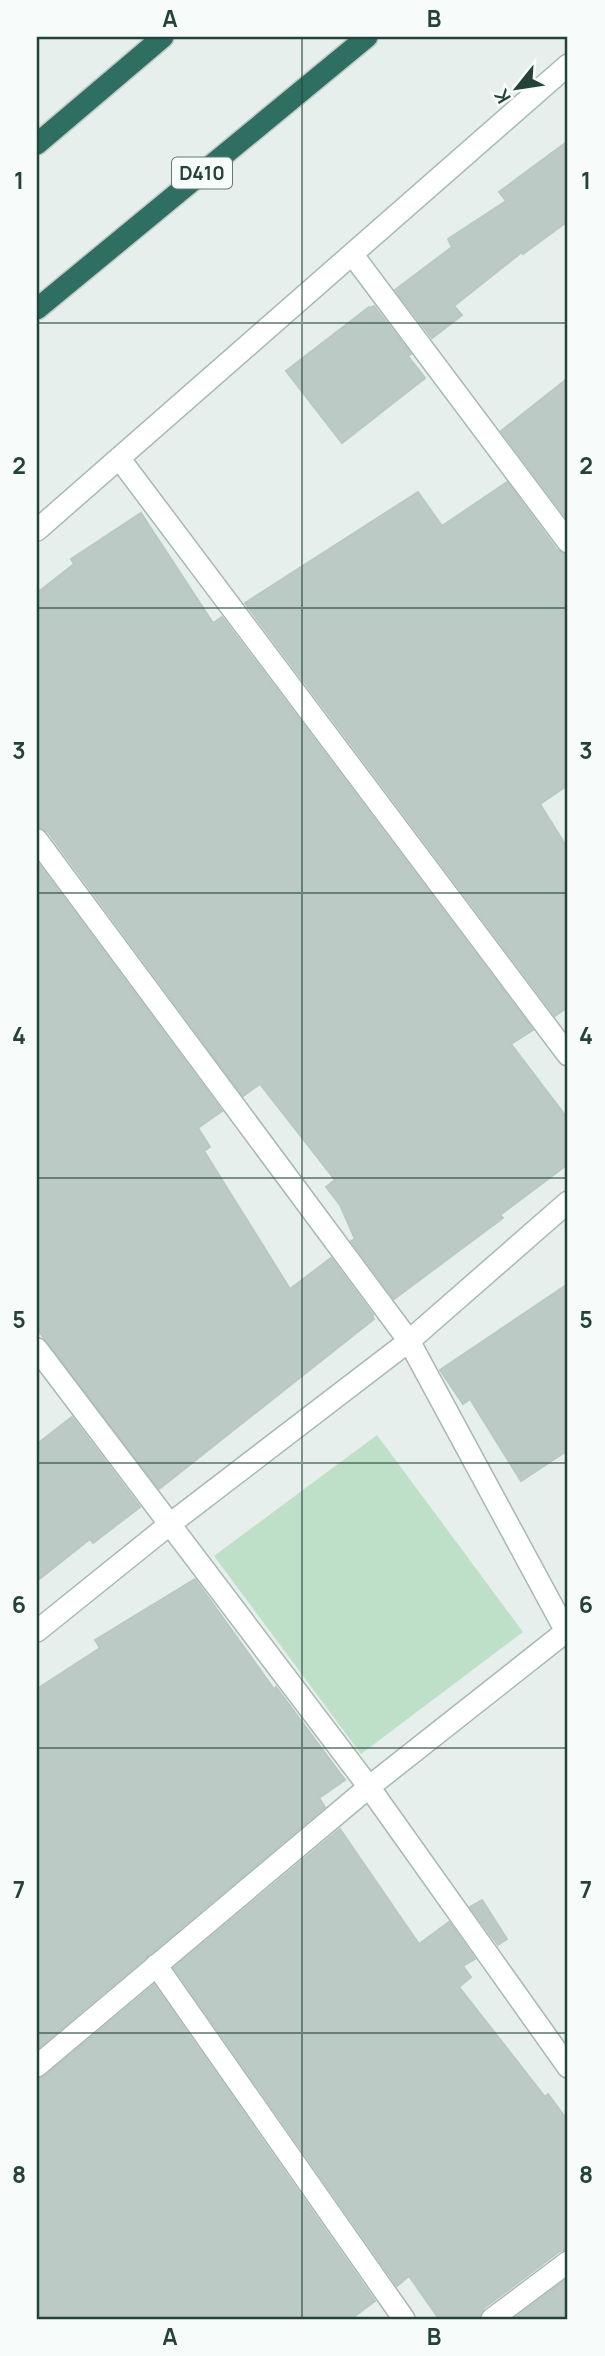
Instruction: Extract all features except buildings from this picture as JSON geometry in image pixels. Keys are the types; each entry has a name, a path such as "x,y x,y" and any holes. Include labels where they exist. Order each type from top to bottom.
{"highway":[{"path":"37,144 163,37"},
{"name":"D410","path":"37,309 367,37"}],"street":[{"path":"37,530 568,65"},
{"path":"352,254 568,542"},
{"path":"119,458 568,1055"},
{"path":"37,840 409,1341 567,1632 369,1787 37,2066"},
{"path":"37,1630 170,1524 409,1341 568,1202"},
{"path":"37,1349 369,1787 568,2067"},
{"path":"156,1965 404,2319"},
{"path":"492,2319 568,2262"}],"green space":[{"path":"377,1435 523,1632 361,1754 214,1556"}]}
